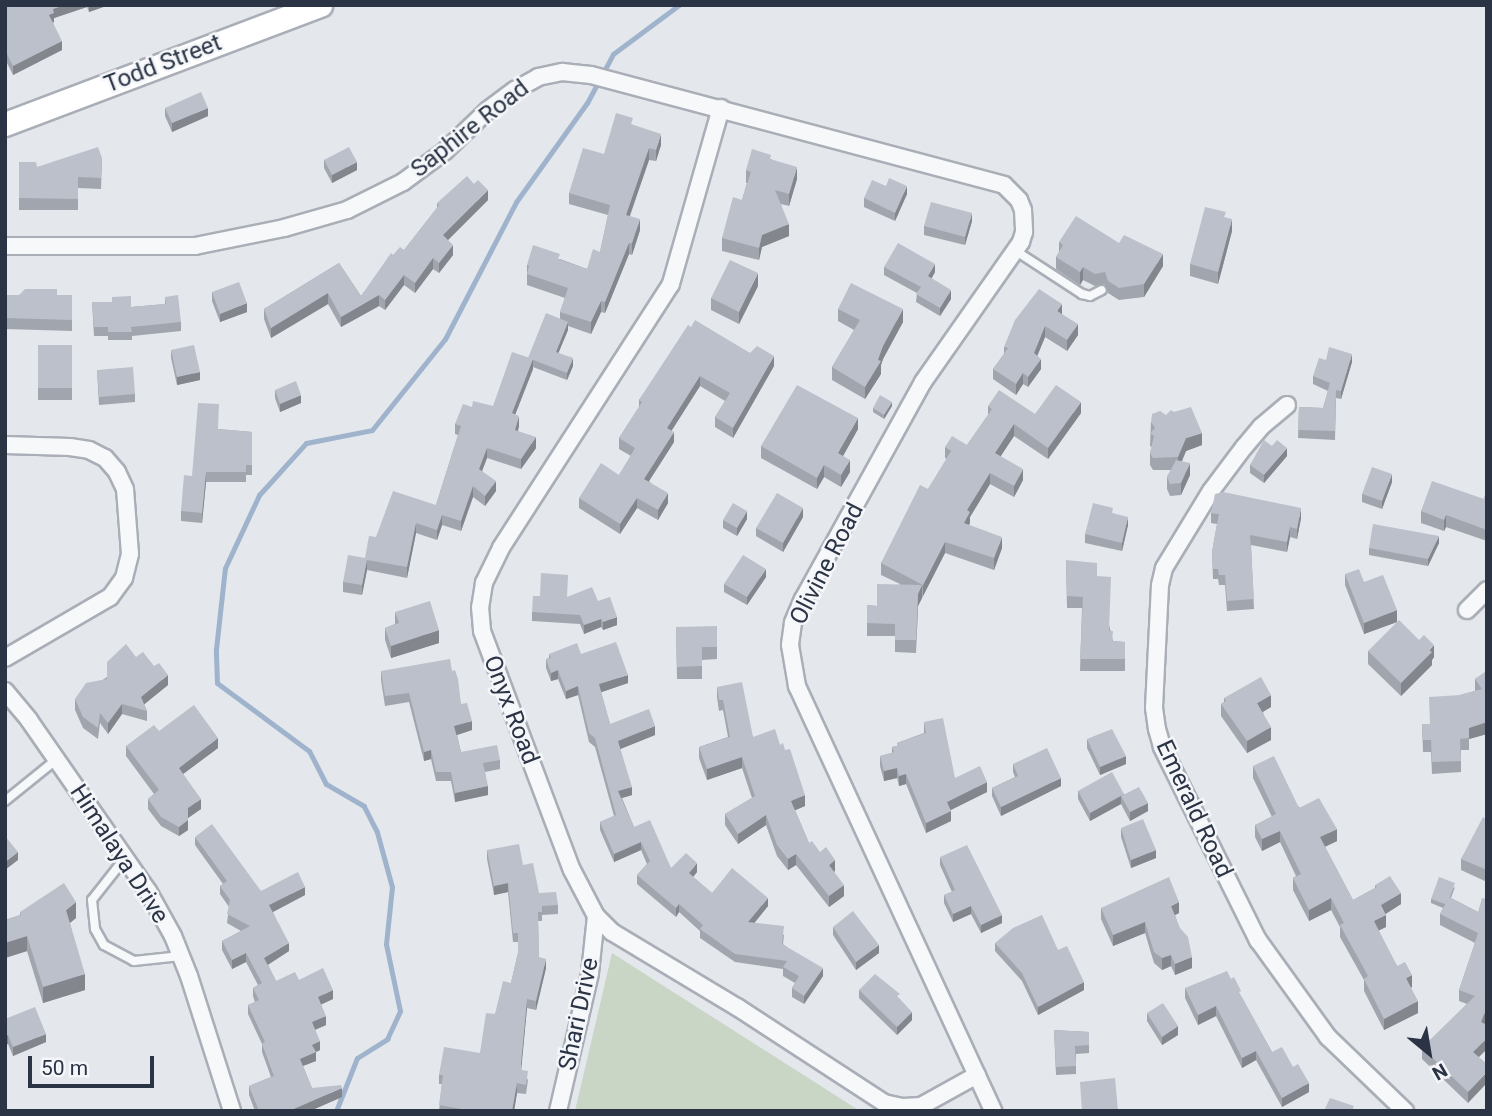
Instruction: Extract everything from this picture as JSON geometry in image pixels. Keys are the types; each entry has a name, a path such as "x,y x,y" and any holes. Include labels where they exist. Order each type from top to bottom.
{"street":[{"name":"Todd Street","path":"5,124 320,5"},
{"name":"Saphire Road","path":"5,246 195,246 284,228 347,210 402,181 445,151 488,110 538,77 562,72 612,80 995,180 1012,192"},
{"name":"Onyx Road","path":"722,108 671,284 501,548 484,583 482,631 572,870 596,916 612,932 737,1007 884,1102 903,1107 921,1105 977,1075"},
{"name":"Olivine Road","path":"993,1111 797,686 790,645 793,623 803,599 923,382 1016,251 1025,221 1019,201 1012,192"},
{"name":"Emerald Road","path":"1287,405 1261,427 1244,447 1211,491 1164,568 1160,585 1155,694 1157,729 1163,747 1258,940 1328,1037 1405,1111"},
{"path":"5,445 70,447 89,450 105,458 117,472 125,489 130,554 124,578 110,597 5,658"},
{"path":"1467,610 1487,590"},
{"name":"Himalaya Drive","path":"5,691 57,759 148,891 180,956 232,1111"},
{"name":"Shari Drive","path":"558,1111 590,973 596,916"}],"lane":[{"path":"1016,251 1082,294 1090,296 1102,290"},
{"path":"5,801 57,759"},
{"path":"125,858 92,900 95,929 104,944 134,961 180,956"}],"green space":[{"path":"612,953 860,1111 575,1111"}],"building":[{"path":"5,5 65,5 53,9 54,13 49,15 62,41 13,66 5,54"},
{"path":"201,92 208,108 172,123 165,108"},
{"path":"616,113 633,118 631,124 661,134 656,150 649,148 626,215 640,219 632,243 629,243 605,302 601,301 591,322 560,312 568,288 527,274 527,265 533,245 560,254 558,259 587,269 593,249 600,252 610,205 569,193 583,148 604,154"},
{"path":"98,147 102,158 101,178 78,177 78,199 19,198 19,162 36,162 37,167"},
{"path":"349,147 357,162 332,175 324,160"},
{"path":"752,149 771,155 770,159 797,167 789,194 775,190 789,224 762,235 759,248 722,238 733,197 742,200 751,172 746,170"},
{"path":"467,176 474,184 478,180 488,190 443,235 453,245 439,263 433,258 415,283 404,275 385,300 379,295 341,317 328,293 271,328 264,309 339,263 361,296 391,253 393,255 400,247 404,250 439,205 437,203"},
{"path":"889,178 907,186 895,213 864,198 872,180 886,186"},
{"path":"931,202 972,213 965,237 924,226"},
{"path":"1205,207 1226,212 1224,217 1232,219 1218,272 1190,264"},
{"path":"1076,216 1119,243 1124,235 1163,254 1144,284 1119,288 1108,281 1105,272 1095,274 1083,267 1080,272 1056,257 1063,245 1059,242"},
{"path":"898,243 935,264 928,276 951,290 940,308 916,294 921,287 884,267"},
{"path":"730,260 758,273 739,312 711,298"},
{"path":"239,282 247,303 220,314 212,292"},
{"path":"851,283 903,309 883,346 878,360 881,361 865,387 832,367 860,320 838,309"},
{"path":"25,289 57,289 57,295 72,295 72,320 5,318 5,295 19,295"},
{"path":"1039,289 1062,304 1057,311 1078,324 1067,340 1045,326 1034,353 1041,359 1028,377 1023,373 1016,384 993,369 1008,348 1004,347 1015,320"},
{"path":"178,295 181,322 131,327 132,332 108,332 108,327 94,327 92,302 112,302 112,297 131,296 131,307 166,304 165,297"},
{"path":"546,313 568,322 556,352 573,358 567,373 528,358"},
{"path":"695,320 750,353 757,346 774,356 733,428 715,417 730,393 700,376 667,428 674,432 644,479 668,493 658,510 637,498 620,524 579,498 601,463 619,475 635,448 619,438 642,402 639,400 688,325 691,327"},
{"path":"38,345 72,345 72,388 38,388"},
{"path":"194,345 200,372 177,377 171,350"},
{"path":"1329,347 1352,354 1341,391 1336,390 1335,431 1298,430 1299,407 1323,408 1330,383 1313,376 1319,358 1326,360"},
{"path":"512,352 533,359 512,413 519,416 515,430 536,437 521,459 487,448 479,469 496,481 485,496 473,486 461,521 442,515 437,530 416,523 407,567 367,560 362,585 343,582 348,555 365,558 369,536 376,537 393,491 436,505 461,426 455,424 463,404 472,407 473,401 493,406"},
{"path":"133,367 135,394 99,397 97,370"},
{"path":"296,381 301,395 280,404 275,390"},
{"path":"797,385 858,418 838,453 850,460 841,475 824,465 817,478 761,446"},
{"path":"1056,385 1081,402 1048,448 1014,424 995,453 1023,469 1014,486 990,473 967,510 970,512 964,523 1002,537 994,558 945,542 923,585 881,563 920,485 928,489 951,451 945,447 952,436 967,445 992,409 988,406 999,390 1035,414"},
{"path":"880,395 892,402 884,415 873,408"},
{"path":"198,403 219,404 218,429 252,432 252,465 246,465 246,472 206,472 202,513 181,511 184,475 192,476"},
{"path":"1191,407 1202,433 1186,438 1178,457 1153,458 1150,453 1154,436 1150,433 1155,428 1151,422 1152,414 1160,411 1166,415 1171,410 1174,412"},
{"path":"1264,440 1272,446 1277,440 1287,448 1264,475 1250,465"},
{"path":"1176,460 1190,463 1181,483 1170,484 1167,477"},
{"path":"1372,467 1392,474 1382,501 1362,494"},
{"path":"1432,481 1484,499 1487,489 1487,530 1446,515 1444,520 1421,511"},
{"path":"1223,492 1301,508 1297,529 1290,527 1287,542 1250,535 1254,599 1227,601 1225,575 1219,575 1218,569 1213,569 1212,552 1219,514 1211,513 1215,494"},
{"path":"777,493 803,508 783,543 756,528"},
{"path":"733,503 747,511 737,528 723,520"},
{"path":"1093,503 1113,508 1112,513 1128,517 1122,543 1085,534"},
{"path":"1373,524 1439,536 1428,559 1369,548"},
{"path":"743,555 766,569 747,597 724,584"},
{"path":"1066,560 1097,563 1097,576 1111,577 1109,631 1113,631 1112,641 1125,642 1125,659 1080,659 1083,597 1067,596"},
{"path":"1359,569 1364,582 1383,575 1397,610 1364,623 1345,574"},
{"path":"541,573 568,575 567,597 592,587 598,601 610,597 617,617 584,625 580,615 532,612 533,596 540,596"},
{"path":"877,584 922,585 918,594 916,640 895,640 895,624 867,623 867,605 877,606"},
{"path":"430,601 439,630 391,646 385,628 399,623 395,612"},
{"path":"1399,620 1419,640 1424,635 1434,645 1429,650 1432,652 1401,683 1368,651"},
{"path":"717,626 717,647 702,647 702,666 677,667 676,627"},
{"path":"616,642 628,675 599,684 610,724 649,709 655,726 618,741 632,787 618,791 634,827 650,820 671,868 686,853 697,863 689,873 712,893 732,868 768,898 748,922 784,926 782,944 823,968 804,996 792,988 799,976 783,967 787,961 735,954 700,929 703,925 679,904 676,908 637,875 650,861 641,842 614,854 600,822 616,815 595,738 589,733 578,686 566,691 558,670 551,673 546,659 551,658 549,654 577,643 581,654"},
{"path":"126,644 136,657 143,652 154,666 159,663 168,675 141,697 147,711 122,704 108,723 100,713 98,728 83,717 75,699 86,683 107,679 107,662"},
{"path":"450,659 452,671 455,670 458,679 461,704 467,703 472,721 454,726 461,752 497,745 500,760 483,763 488,786 455,793 451,772 436,772 431,750 424,752 409,693 385,696 381,671"},
{"path":"1487,671 1487,722 1469,728 1469,738 1460,739 1461,761 1432,762 1431,740 1423,740 1422,724 1430,724 1429,697 1460,695 1482,689 1475,679"},
{"path":"1261,677 1271,695 1257,703 1271,727 1247,741 1221,704 1226,701 1224,698"},
{"path":"742,682 753,737 775,729 780,745 783,743 785,750 790,749 805,795 791,801 809,843 812,841 820,852 826,847 835,860 829,865 844,885 829,896 796,854 788,859 777,845 766,815 738,834 725,814 755,796 742,757 707,769 699,747 730,737 723,700 719,700 717,687"},
{"path":"194,705 218,738 179,768 201,799 188,808 188,820 179,827 161,817 148,799 159,790 126,746 154,725 159,731"},
{"path":"943,718 955,778 980,766 987,782 947,802 951,811 926,823 906,774 899,776 897,768 884,771 880,756 894,752 892,747 897,746 897,743 926,733 924,722"},
{"path":"1112,729 1126,756 1100,767 1087,739"},
{"path":"1047,748 1061,778 1001,807 992,788 1018,776 1013,764"},
{"path":"1274,756 1299,808 1319,798 1337,829 1320,837 1353,900 1377,887 1375,885 1390,876 1401,893 1381,905 1386,915 1374,921 1397,966 1405,962 1412,975 1406,978 1418,1001 1384,1019 1364,979 1368,976 1340,925 1344,923 1331,898 1309,910 1293,878 1301,874 1280,831 1262,839 1255,825 1276,814 1253,766"},
{"path":"1112,772 1124,794 1090,813 1078,791"},
{"path":"1139,787 1148,803 1130,812 1121,796"},
{"path":"1483,817 1487,820 1487,870 1461,859"},
{"path":"1143,819 1156,850 1131,860 1121,828"},
{"path":"212,824 261,891 298,872 305,887 269,905 289,943 264,958 276,981 295,972 299,980 323,968 333,990 318,997 326,1016 312,1022 320,1041 312,1045 316,1052 300,1059 312,1088 341,1085 342,1088 289,1111 259,1111 249,1086 274,1076 262,1044 265,1042 248,1005 259,1000 253,988 262,983 246,953 232,960 222,941 250,926 227,914 230,900 220,886 227,881 195,837"},
{"path":"5,836 18,852 5,862"},
{"path":"519,844 523,865 533,863 539,893 556,892 558,905 542,906 542,912 538,912 539,957 546,959 536,1001 527,999 521,1063 521,1070 528,1071 526,1085 517,1083 512,1111 472,1111 439,1105 443,1075 439,1075 444,1047 480,1053 486,1013 495,1014 503,981 511,983 518,952 518,933 513,933 508,883 494,886 487,850"},
{"path":"967,845 1002,915 981,925 971,906 953,914 944,895 955,890 940,857"},
{"path":"1169,877 1179,902 1171,906 1180,928 1188,937 1192,957 1175,964 1171,955 1162,958 1154,952 1145,922 1113,935 1101,908"},
{"path":"1439,877 1455,883 1445,904 1431,899"},
{"path":"64,883 76,902 66,910 85,974 43,987 27,936 5,943 5,920 21,915 20,912"},
{"path":"1449,897 1478,912 1482,898 1487,899 1487,1007 1481,1022 1487,1025 1487,1038 1473,1052 1487,1064 1487,1072 1468,1092 1422,1048 1475,996 1459,990 1478,933 1440,914"},
{"path":"853,911 879,945 856,962 833,927"},
{"path":"1042,915 1058,950 1067,946 1084,982 1038,1007 1022,973 995,943 1013,928"},
{"path":"1227,971 1231,979 1234,977 1241,991 1239,992 1272,1052 1282,1047 1293,1067 1298,1064 1309,1083 1282,1098 1256,1051 1242,1058 1216,1006 1198,1015 1185,988"},
{"path":"875,974 900,994 897,996 912,1012 897,1027 859,990"},
{"path":"1163,1003 1178,1026 1162,1037 1147,1013"},
{"path":"35,1007 46,1034 13,1047 8,1035 5,1037 5,1019"},
{"path":"1054,1030 1089,1032 1089,1045 1075,1046 1076,1066 1056,1067"},
{"path":"1115,1078 1118,1111 1082,1111 1080,1082"},
{"path":"1330,1098 1354,1106 1352,1111 1324,1111"}],"waterway":[{"path":"336,1111 357,1058 387,1039 400,1011 386,944 392,887 377,832 364,806 326,784 309,751 217,683 216,649 225,568 259,495 306,443 372,430 445,339 516,202 587,103 613,54 679,5"}]}
